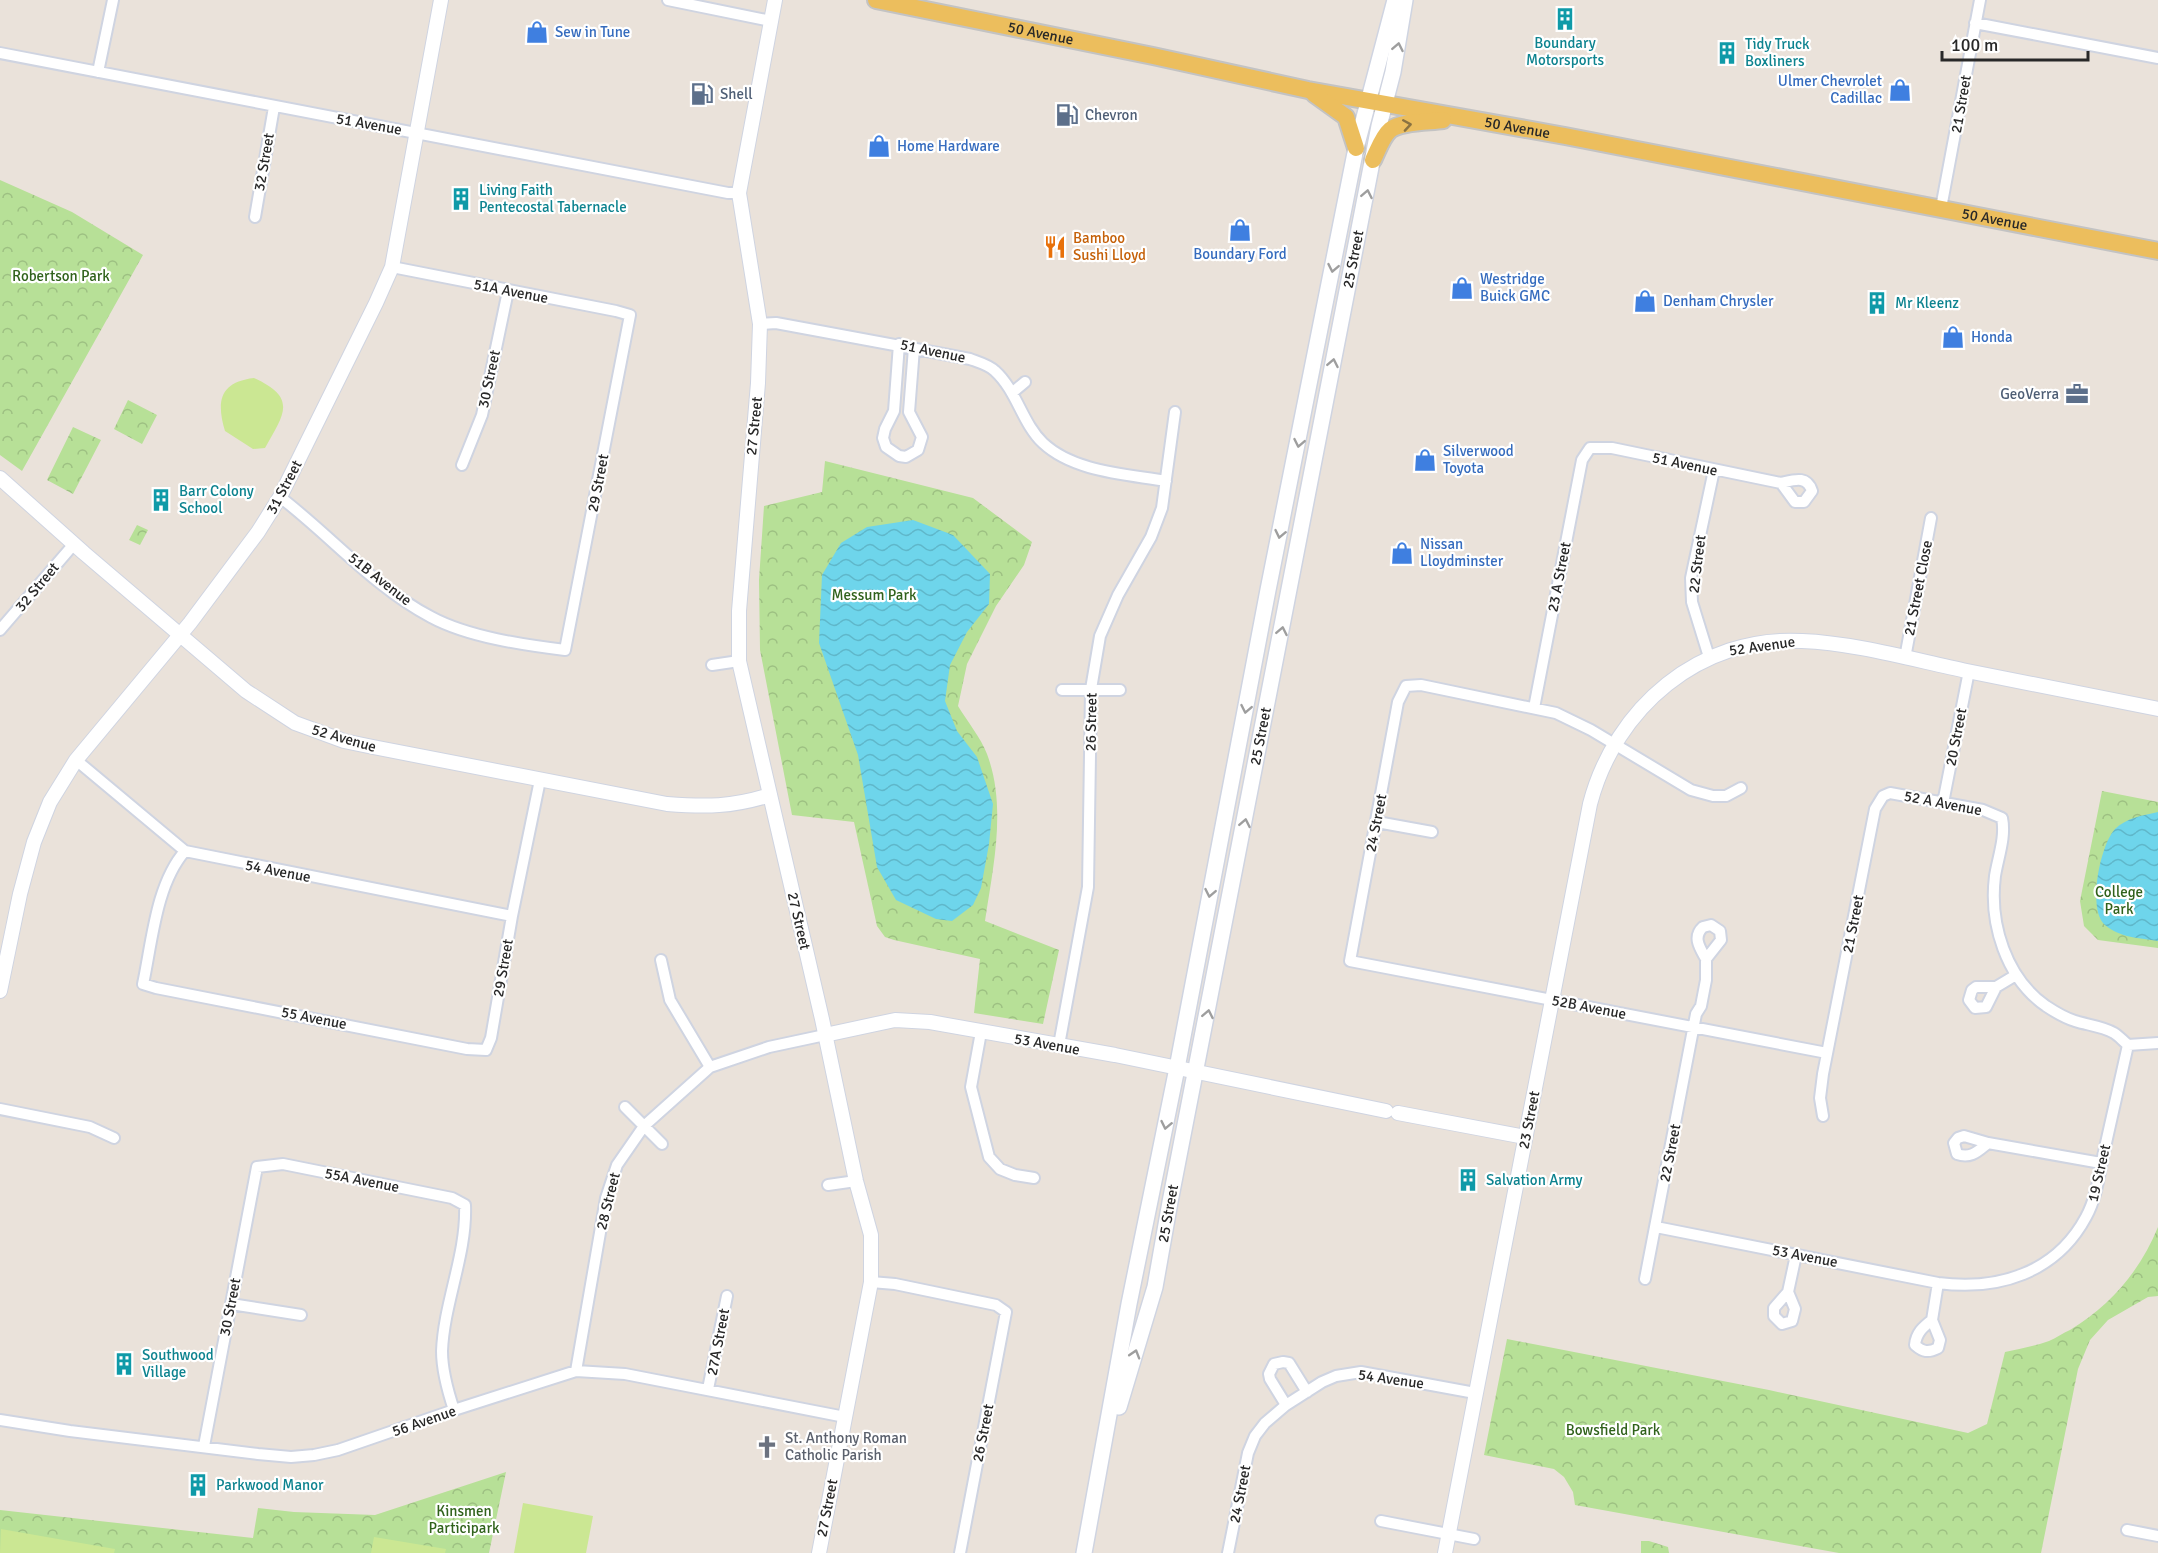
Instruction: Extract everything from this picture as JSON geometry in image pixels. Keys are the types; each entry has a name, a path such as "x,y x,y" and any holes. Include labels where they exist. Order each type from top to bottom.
{"main road":[{"name":"50 Avenue","path":"876,0 1308,90 1941,208 2158,251"},
{"name":"25 Street","path":"1084,1553 1129,1304 1356,148 1395,0"},
{"name":"25 Street","path":"1100,1470 1155,1287 1373,160 1399,42 1405,0"},
{"path":"1308,90 1346,117 1356,148"},
{"path":"1373,160 1383,139 1390,130 1399,125 1460,118"}],"street":[{"path":"98,72 113,0"},
{"name":"31 Street","path":"0,991 3,957 34,842 50,802 76,760 180,635 258,532 280,497 376,303 392,267 441,0"},
{"path":"668,0 771,21"},
{"path":"739,193 775,0"},
{"name":"21 Street","path":"1941,208 1980,0"},
{"path":"1975,23 2158,58"},
{"name":"51 Avenue","path":"0,53 727,193 739,193"},
{"name":"32 Street","path":"255,217 274,107"},
{"name":"27 Street","path":"739,193 760,324 758,383 739,611 739,661 825,1035 856,1181 871,1235 871,1282 819,1553"},
{"name":"51A Avenue","path":"392,267 630,315"},
{"name":"30 Street","path":"462,465 482,415 508,291"},
{"name":"29 Street","path":"565,650 630,315"},
{"name":"51 Avenue","path":"760,324 776,323 970,358 994,369 1013,392 1024,415 1043,443 1067,458 1091,467 1166,481"},
{"path":"899,344 894,411 883,438 886,447 899,456 906,457 918,450 922,437 909,412 914,348"},
{"path":"895,378 910,379"},
{"path":"1013,392 1025,382"},
{"path":"894,411 909,412"},
{"name":"26 Street","path":"1059,1045 1088,886 1091,689 1104,626 1118,595 1151,537 1162,508 1174,412"},
{"name":"51 Avenue","path":"1590,448 1612,448 1781,483"},
{"name":"23 A Street","path":"1534,708 1582,460 1590,448"},
{"name":"22 Street","path":"1709,657 1692,602 1692,578 1714,470"},
{"name":"52 Avenue","path":"0,478 246,692 295,723 344,741 667,804 708,808 734,805 770,795"},
{"name":"51B Avenue","path":"280,497 395,595 433,618 499,639 565,650"},
{"name":"21 Street Close","path":"1905,658 1931,518"},
{"name":"32 Street","path":"0,630 74,544"},
{"name":"52 Avenue","path":"1615,744 1630,721 1653,695 1709,657 1756,644 1800,640 1905,658 2158,709"},
{"path":"712,665 739,661"},
{"name":"20 Street","path":"1943,803 1969,672"},
{"name":"24 Street","path":"1350,961 1398,702 1406,686 1421,685 1534,708"},
{"path":"1062,690 1120,690"},
{"path":"1534,708 1575,720 1691,790 1713,796 1726,796 1741,788"},
{"name":"23 Street","path":"1445,1553 1590,804 1604,763 1615,744"},
{"name":"54 Avenue","path":"76,760 185,851 512,916"},
{"name":"29 Street","path":"486,1050 492,1038 512,916 540,780"},
{"name":"52 A Avenue","path":"1883,796 1890,793 1983,810 2002,818 2005,829 1995,875 1994,912 2002,945 2016,975"},
{"name":"21 Street","path":"1827,1053 1875,809 1883,796"},
{"path":"1377,822 1432,832"},
{"name":"55 Avenue","path":"185,851 177,860 163,886 143,984 467,1049 486,1050"},
{"path":"661,960 670,1000 710,1067"},
{"name":"52B Avenue","path":"1350,961 1827,1053"},
{"name":"22 Street","path":"1645,1279 1694,1028 1697,987 1705,965"},
{"path":"1996,987 2016,975 2037,999 2067,1018 2115,1033 2128,1045 2158,1043"},
{"name":"53 Avenue","path":"710,1067 769,1047 895,1020 930,1022 1196,1071 1525,1137"},
{"path":"981,1032 971,1087 988,1157 1000,1169 1034,1178"},
{"name":"19 Street","path":"1954,1285 1981,1285 2014,1279 2054,1256 2071,1238 2086,1216 2095,1194 2128,1045"},
{"path":"1823,1116 1820,1098 1827,1053"},
{"name":"28 Street","path":"576,1371 606,1198 616,1165 644,1126 710,1067"},
{"path":"625,1107 662,1144"},
{"path":"0,1109 90,1127 114,1138"},
{"path":"1988,1143 2101,1163"},
{"name":"55A Avenue","path":"257,1167 283,1164 452,1198 465,1205 465,1223 442,1353 446,1382 454,1410"},
{"name":"30 Street","path":"204,1446 257,1167"},
{"path":"828,1185 856,1181"},
{"name":"53 Avenue","path":"1656,1227 1954,1285"},
{"path":"1788,1292 1796,1255"},
{"name":"26 Street","path":"871,1282 895,1284 996,1305 1006,1312 960,1553"},
{"path":"1932,1320 1938,1283"},
{"name":"27A Street","path":"708,1389 727,1296"},
{"path":"231,1304 301,1315"},
{"path":"1286,1405 1270,1379 1269,1374 1274,1364 1289,1363 1307,1392"},
{"name":"56 Avenue","path":"0,1420 258,1454 314,1455 338,1450 576,1371 625,1374 845,1417"},
{"name":"54 Avenue","path":"1255,1436 1265,1423 1286,1405 1336,1376 1361,1372 1475,1393"},
{"name":"24 Street","path":"1228,1553 1245,1463 1255,1436"},
{"path":"1381,1521 1474,1539"},
{"path":"2127,1530 2158,1536"}],"green space":[{"name":"Robertson Park","path":"0,180 72,212 143,255 22,471 0,455"},
{"path":"254,378 277,393 282,400 283,408 277,426 265,448 253,449 225,431 221,402 223,395 234,384"},
{"path":"128,400 157,415 142,444 114,429"},
{"path":"73,427 101,440 73,494 47,480"},
{"name":"Messum Park","path":"825,461 973,498 1032,542 1024,565 996,606 967,664 958,706 987,754 996,795 996,837 985,921 1059,950 1043,1024 974,1013 980,959 885,937 877,926 854,822 792,815 760,650 759,580 764,506 822,492"},
{"path":"137,525 148,530 140,545 129,540"},
{"name":"College Park","path":"2102,791 2158,802 2158,948 2098,940 2084,926 2080,901"},
{"name":"Bowsfield Park","path":"2158,1227 2158,1296 2148,1297 2108,1320 2090,1340 2078,1369 2041,1553 1839,1553 1575,1505 1573,1492 1564,1477 1554,1469 1484,1455 1507,1339 1769,1390 1968,1433 1987,1424 2005,1352 2049,1341 2099,1310 2123,1286 2133,1272"},
{"name":"Kinsmen Participark","path":"506,1472 489,1553 0,1553 0,1510 253,1538 258,1508 294,1512 375,1515"},
{"path":"523,1503 593,1516 586,1553 514,1553"},
{"path":"1,1529 115,1549 114,1553 0,1553"},
{"path":"374,1537 446,1549 445,1553 371,1553"},
{"path":"1641,1541 1668,1547 1669,1553 1641,1553"}],"water":[{"path":"913,520 953,535 990,574 989,604 967,632 950,665 945,701 957,731 977,757 993,804 981,888 973,905 952,921 936,919 896,900 877,867 858,755 819,643 822,575 841,543 867,527"},
{"name":"College Park","path":"2158,812 2158,941 2124,935 2105,925 2097,906 2096,892 2100,862 2115,829 2130,820"}],"place":[{"name":"Boundary Motorsports","path":"1565,19"},
{"name":"Sew in Tune","path":"537,32"},
{"name":"Tidy Truck Boxliners","path":"1727,53"},
{"name":"Ulmer Chevrolet Cadillac","path":"1900,90"},
{"name":"Shell","path":"702,94"},
{"name":"Chevron","path":"1067,115"},
{"name":"Home Hardware","path":"879,146"},
{"name":"Living Faith Pentecostal Tabernacle","path":"461,199"},
{"name":"Boundary Ford","path":"1240,230"},
{"name":"Bamboo Sushi Lloyd","path":"1055,247"},
{"name":"Westridge Buick GMC","path":"1462,288"},
{"name":"Denham Chrysler","path":"1645,301"},
{"name":"Mr Kleenz","path":"1877,303"},
{"name":"Honda","path":"1953,337"},
{"name":"GeoVerra","path":"2077,394"},
{"name":"Silverwood Toyota","path":"1425,460"},
{"name":"Barr Colony School","path":"161,500"},
{"name":"Nissan Lloydminster","path":"1402,553"},
{"name":"Salvation Army","path":"1468,1180"},
{"name":"Southwood Village","path":"124,1364"},
{"name":"St. Anthony Roman Catholic Parish","path":"767,1447"},
{"name":"Parkwood Manor","path":"198,1485"}]}
